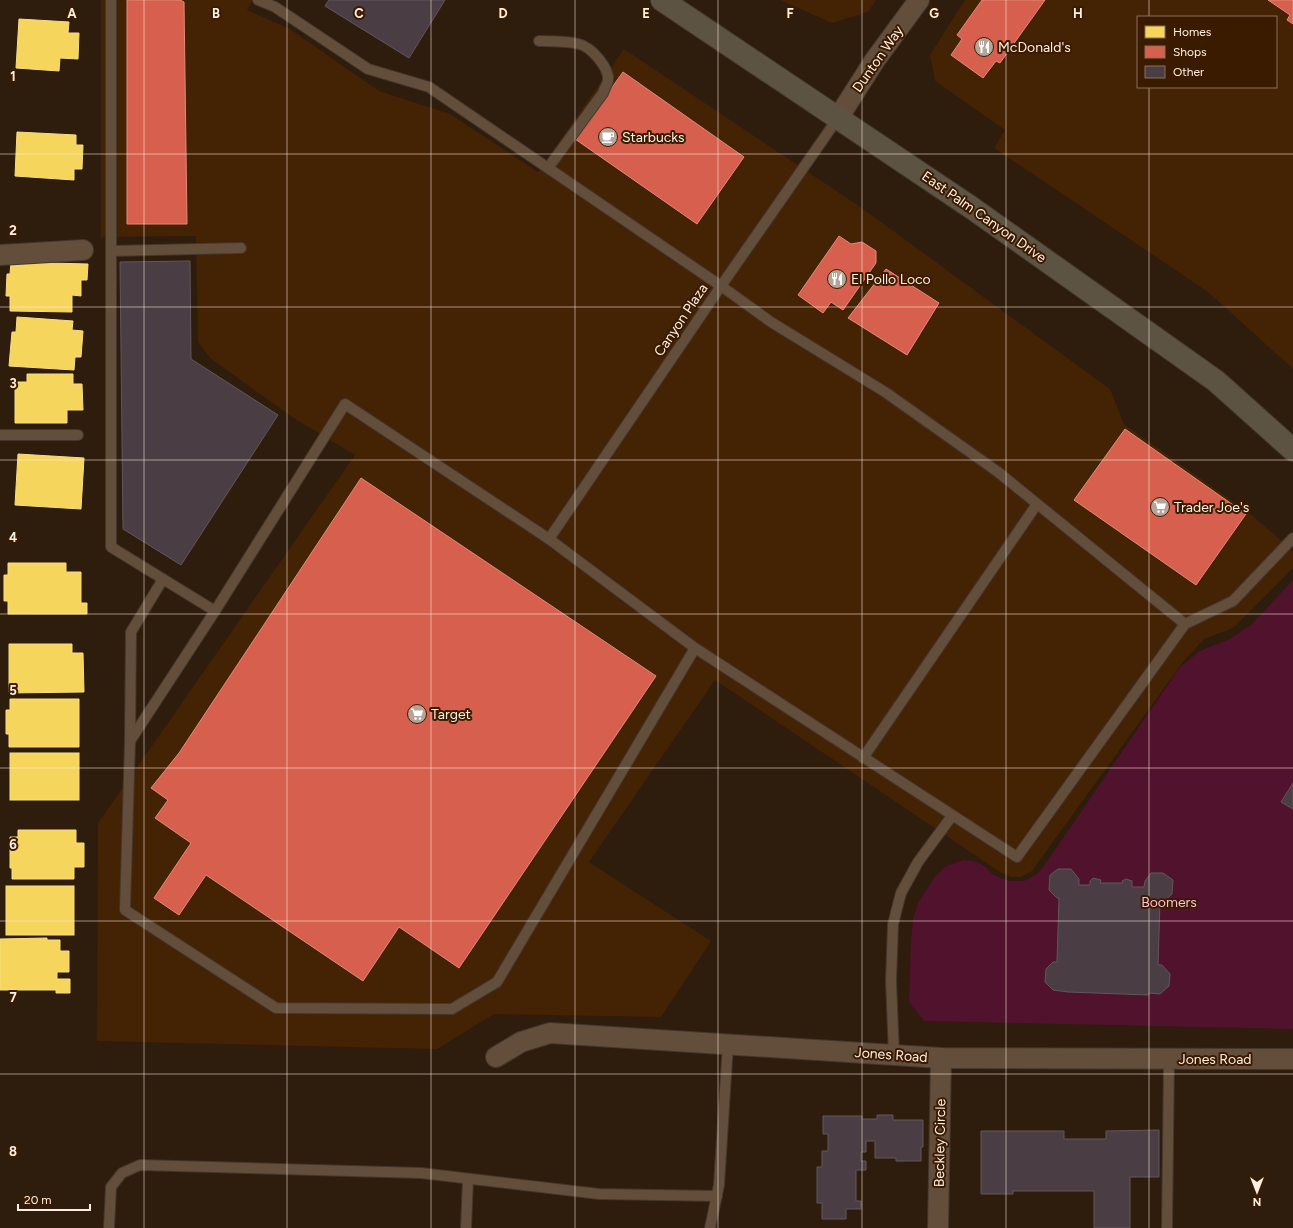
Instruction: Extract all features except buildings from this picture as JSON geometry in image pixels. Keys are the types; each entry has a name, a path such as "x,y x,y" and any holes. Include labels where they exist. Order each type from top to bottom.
{"main road":[{"name":"East Palm Canyon Drive","path":"662,0 972,208 1216,381 1293,450"}],"street":[{"name":"Dunton Way","path":"838,118 875,60 919,0"},
{"path":"0,255 83,250"},
{"name":"Jones Road","path":"496,1057 521,1042 550,1033 941,1058 1293,1059"},
{"name":"Beckley Circle","path":"938,1228 941,1058"}],"lane":[{"path":"112,0 110,547 216,611"},
{"path":"258,0 277,4 368,69 429,87 721,286 771,322 885,392 998,472 1185,624"},
{"path":"539,41 562,41 581,44 595,55 605,67 608,81 603,92 548,168"},
{"name":"Canyon Plaza","path":"549,539 721,286 838,118"},
{"path":"111,251 241,248"},
{"path":"130,741 216,611 345,404 549,539 695,648 1017,858 1185,624 1233,601 1293,538"},
{"path":"0,435 78,435"},
{"path":"863,758 1037,504"},
{"path":"163,579 131,632 130,741 125,910 276,1008 452,1009 497,982 695,648"},
{"path":"894,1055 891,981 892,924 900,893 918,862 952,816"},
{"path":"710,1228 719,1185 728,1044"},
{"path":"1167,1228 1169,1059"},
{"path":"109,1228 110,1187 122,1173 140,1165 421,1173 599,1194 717,1196"},
{"path":"466,1228 468,1179"}],"shaded area":[{"path":"101,0 253,0 247,10 290,29 379,91 450,114 538,172 624,49 859,206 1110,389 1124,424 1253,516 1293,551 1293,568 1233,628 1204,639 1183,662 1032,871 1021,877 1011,877 1000,872 715,680 589,862 711,941 661,1017 494,1014 437,1049 97,1041 98,823 355,455 292,417 211,359 198,342 196,236 101,237"},
{"path":"780,0 876,0 868,12 832,23"},
{"path":"965,0 1293,0 1293,369 1208,292 994,148 1005,130 935,81 930,55"}],"green space":[{"name":"Boomers","path":"1293,580 1293,1029 924,1021 909,1002 911,942 913,919 918,903 935,877 944,867 964,860 977,862 986,867 991,873 1010,881 1024,881 1036,875 1044,866 1180,667 1200,651 1232,638 1252,624"}],"place":[{"name":"McDonald's","path":"984,47"},
{"name":"Starbucks","path":"608,137"},
{"name":"El Pollo Loco","path":"837,279"},
{"name":"Trader Joe's","path":"1160,507"},
{"name":"Target","path":"417,714"}]}
